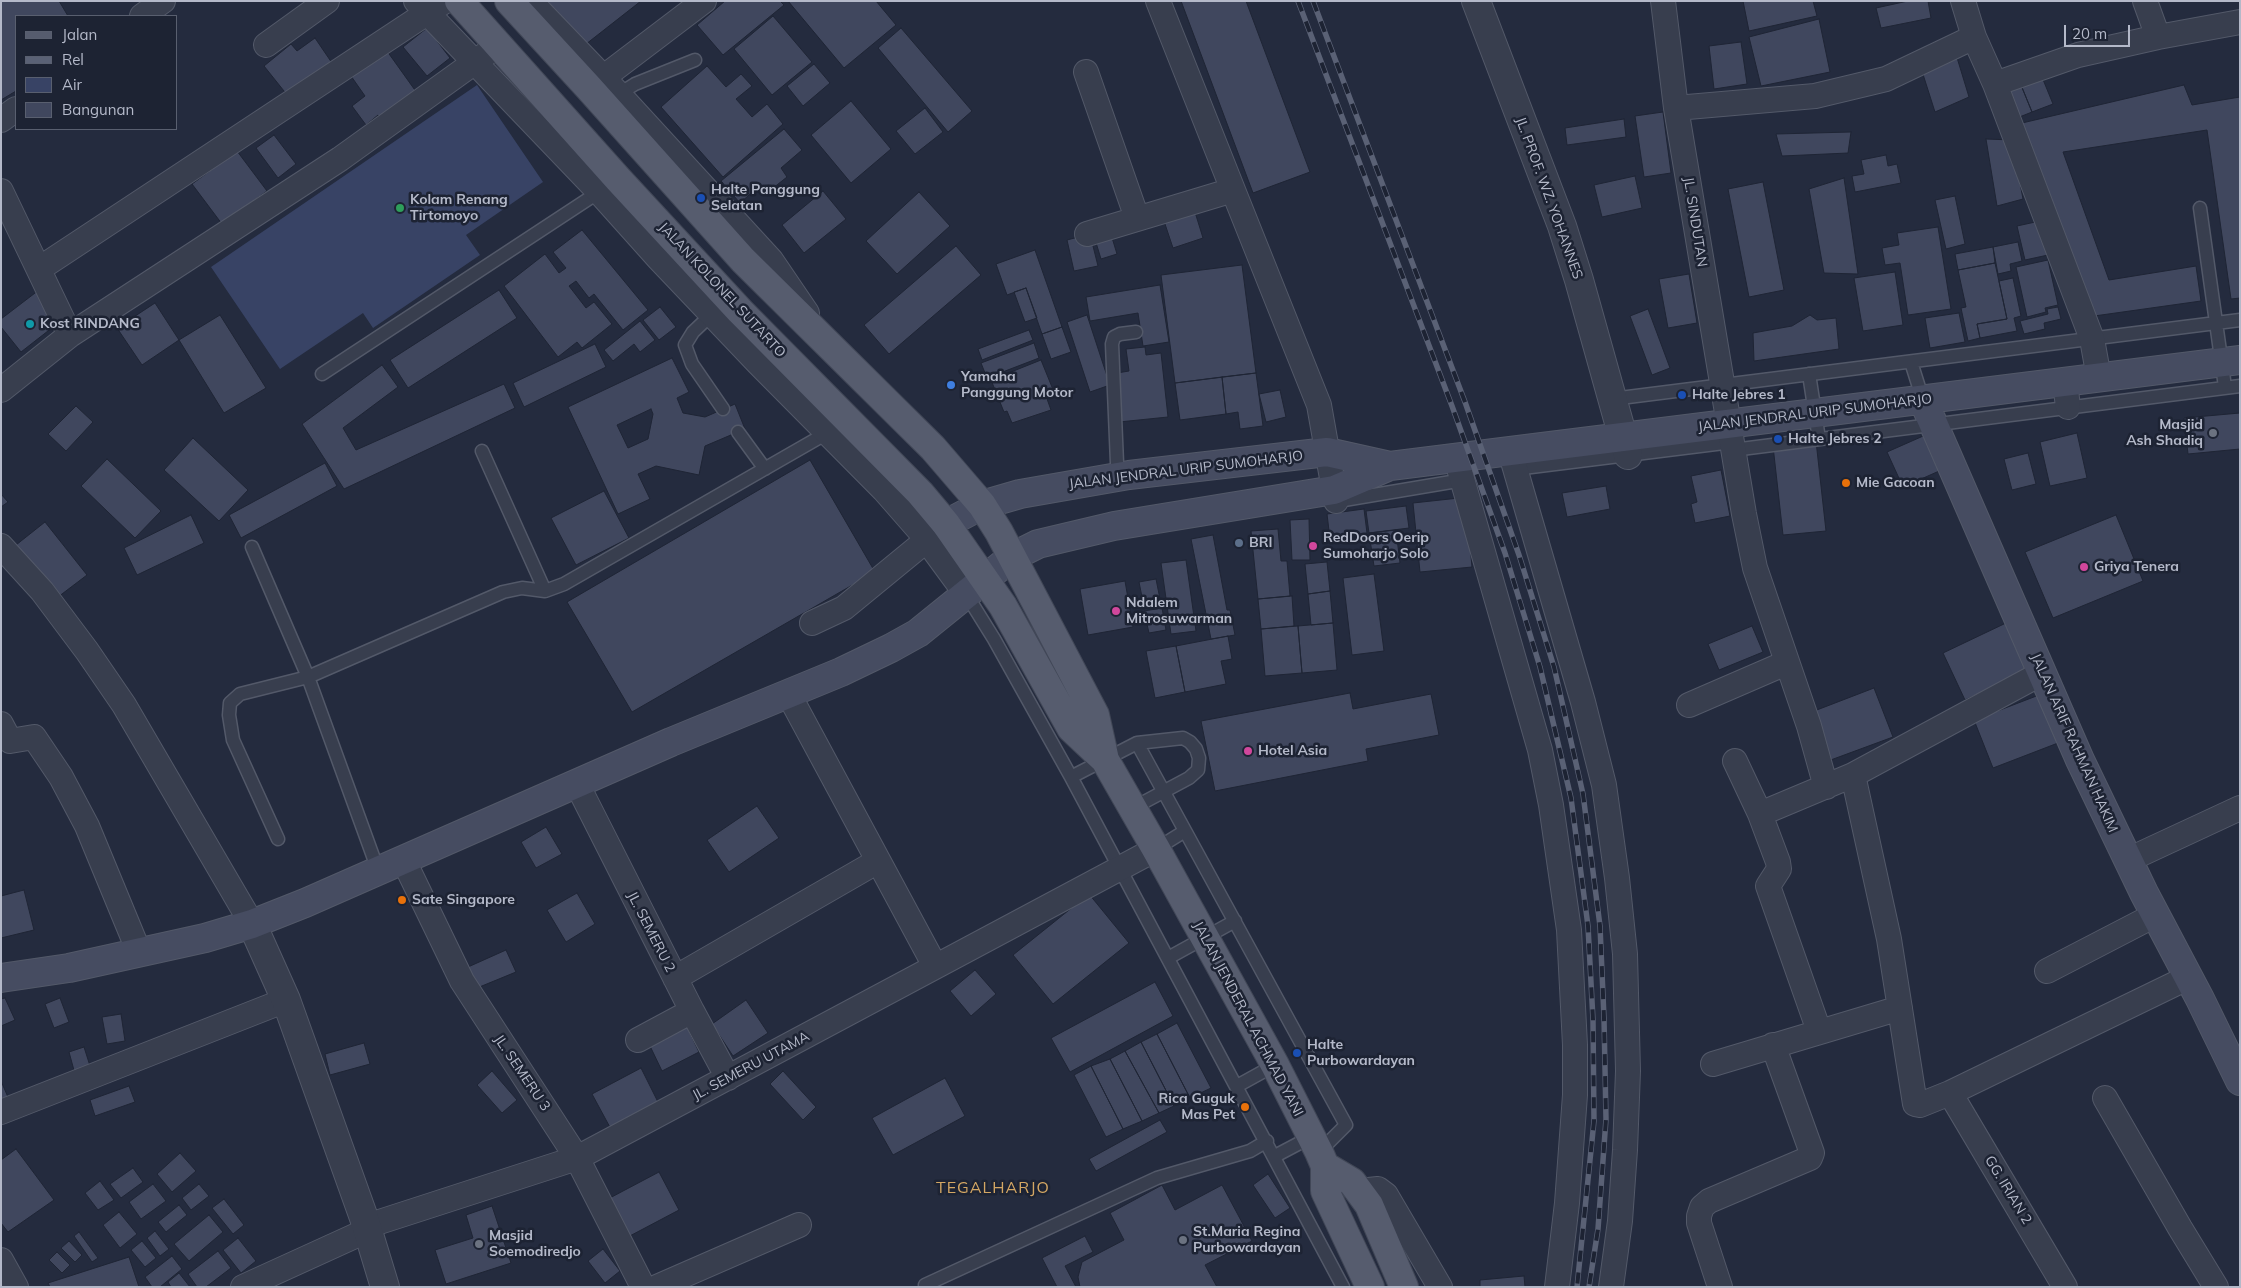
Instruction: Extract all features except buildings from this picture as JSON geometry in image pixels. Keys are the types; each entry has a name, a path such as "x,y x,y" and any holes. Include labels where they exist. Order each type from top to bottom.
{"main road":[{"name":"JALAN KOLONEL SUTARTO","path":"459,1 498,46 609,186 747,318 837,427 920,493 936,532 975,586"},
{"path":"520,3 603,91 743,260 934,448 982,505 1012,558"},
{"name":"JALAN JENDRAL URIP SUMOHARJO","path":"936,532 982,505 1121,467 1206,460 1238,454 1326,446 1390,466 1459,469 1513,460 1625,446 1731,438 1817,426 1923,400 2067,395 2099,378 2228,370"},
{"path":"837,427 877,393"},
{"name":"JALAN ARIF RAHMAN HAKIM","path":"1923,400 2042,674 2128,860 2155,915 2236,1063"},
{"path":"1238,454 1242,511"},
{"name":"JALAN JENDRAL URIP SUMOHARJO","path":"1,978 69,968 205,938 252,924 841,672 918,633 1012,558 1038,544 1114,526 1242,511 1335,495 1390,466"},
{"name":"JALAN JENDERAL ACHMAD YANI","path":"1012,558 1095,715 1105,760"},
{"name":"JALAN JENDERAL ACHMAD YANI","path":"975,586 1003,606 1071,728 1105,760 1156,848 1275,1065 1318,1152 1325,1191 1370,1287"},
{"path":"1318,1152 1352,1182 1369,1205 1404,1287"}],"street":[{"path":"143,15 163,1"},
{"path":"266,45 327,1"},
{"path":"603,91 704,1"},
{"path":"1158,1 1319,405 1335,495"},
{"name":"JL. PROF. WZ. YOHANNES","path":"1476,1 1562,226 1625,446"},
{"name":"JL. SINDUTAN","path":"1663,1 1676,108 1731,438 1756,568 1786,663 1809,726 1826,786"},
{"path":"1963,1 1974,37 1995,84 2092,339 2099,378"},
{"path":"2145,1 2158,37"},
{"path":"39,269 429,5 474,62 609,186 712,314 837,427"},
{"path":"1995,84 2078,55 2158,37 2240,22"},
{"path":"1676,108 1824,94 1886,79 1974,37"},
{"path":"1,390 70,335 340,159 498,46"},
{"path":"1086,72 1137,218"},
{"path":"1,120 15,110"},
{"path":"1087,234 1233,190"},
{"path":"1,191 70,335"},
{"path":"1513,460 1585,711 1604,785 1617,878 1625,954 1628,1071 1622,1194 1611,1287"},
{"path":"1459,469 1540,750 1569,930 1575,1095 1568,1203 1557,1287"},
{"path":"812,623 844,608 936,532"},
{"path":"1,546 42,591 87,650 124,705 252,924 286,1000 367,1228 385,1287"},
{"path":"1689,705 1786,663"},
{"path":"1760,814 1853,775 2042,674"},
{"path":"788,695 934,966"},
{"path":"4,737 34,737 56,770 87,826 139,952"},
{"path":"1735,761 1760,814 1779,866 1768,886 1819,1031"},
{"path":"1853,775 1889,939 1914,1102 1920,1105 1950,1093 2188,977"},
{"name":"JL. SEMERU 2","path":"577,784 674,978 728,1078"},
{"path":"2128,860 2240,808"},
{"name":"JL. SEMERU UTAMA","path":"243,1287 367,1228 577,1158 1156,848"},
{"name":"JL. SEMERU 3","path":"403,860 462,981 577,1158 643,1287"},
{"path":"674,978 878,862"},
{"path":"2047,971 2155,915"},
{"path":"1,1112 286,1000"},
{"path":"1713,1064 1900,1008"},
{"path":"638,1040 692,1011"},
{"path":"1720,1287 1699,1223 1702,1207 1709,1201 1812,1156 1809,1142 1773,1045"},
{"name":"GG. IRIAN 2","path":"1950,1093 2065,1287"},
{"path":"2105,1098 2216,1287"},
{"path":"1359,1191 1378,1190 1386,1195 1440,1287"},
{"path":"657,1287 799,1225"},
{"path":"1,1260 16,1287"}],"lane":[{"path":"603,91 635,84 695,60"},
{"path":"322,374 609,186"},
{"path":"2200,208 2214,323 2228,370 2240,386"},
{"path":"712,314 693,332 685,345 692,364 723,410"},
{"path":"1612,399 2240,320"},
{"path":"1121,467 1112,344 1114,337 1120,334 1136,332"},
{"path":"1911,362 1923,400"},
{"path":"1809,374 1817,426 1934,424 2067,395 2228,370"},
{"path":"278,838 233,740 229,715 230,703 240,694 308,677 503,592 522,588 545,590 564,584 837,427"},
{"path":"738,432 765,469"},
{"path":"482,452 545,590"},
{"path":"1335,495 1459,469"},
{"path":"252,547 308,677 378,870"},
{"path":"975,586 994,639 1071,777 1118,868 1275,1156 1343,1287"},
{"path":"1071,777 1137,743 1183,738 1190,742 1196,749 1199,758 1198,770 1190,778 1133,808"},
{"path":"1137,743 1346,1125 1318,1152 1275,1156"},
{"path":"1156,848 1185,831"},
{"path":"1168,958 1234,921"},
{"path":"1237,1086 1275,1065"},
{"path":"925,1285 1157,1178 1250,1151 1267,1142"}],"water":[{"name":"Kolam Renang Tirtomoyo","path":"477,85 543,182 466,235 480,255 373,328 363,313 280,369 211,267"}],"railway":[{"path":"1298,1 1452,406 1505,553 1540,667 1571,798 1588,926 1593,1020 1594,1121 1577,1287"},
{"path":"1313,1 1465,402 1519,555 1554,667 1583,794 1600,926 1606,1119 1598,1229 1589,1287"}],"place":[{"name":"Halte Panggung Selatan","path":"701,198"},
{"name":"Kolam Renang Tirtomoyo","path":"400,208"},
{"name":"Kost RINDANG","path":"30,324"},
{"name":"Yamaha Panggung Motor","path":"951,385"},
{"name":"Halte Jebres 1","path":"1682,395"},
{"name":"Masjid Ash Shadiq","path":"2213,433"},
{"name":"Halte Jebres 2","path":"1778,439"},
{"name":"Mie Gacoan","path":"1846,483"},
{"name":"BRI","path":"1239,543"},
{"name":"RedDoors Oerip Sumoharjo Solo","path":"1313,546"},
{"name":"Griya Tenera","path":"2084,567"},
{"name":"Ndalem Mitrosuwarman","path":"1116,611"},
{"name":"Hotel Asia","path":"1248,751"},
{"name":"Sate Singapore","path":"402,900"},
{"name":"Halte Purbowardayan","path":"1297,1053"},
{"name":"Rica Guguk Mas Pet","path":"1245,1107"},
{"name":"St.Maria Regina Purbowardayan","path":"1183,1240"},
{"name":"Masjid Soemodiredjo","path":"479,1244"}],"district":[{"name":"TEGALHARJO","path":"993,1188"}]}
